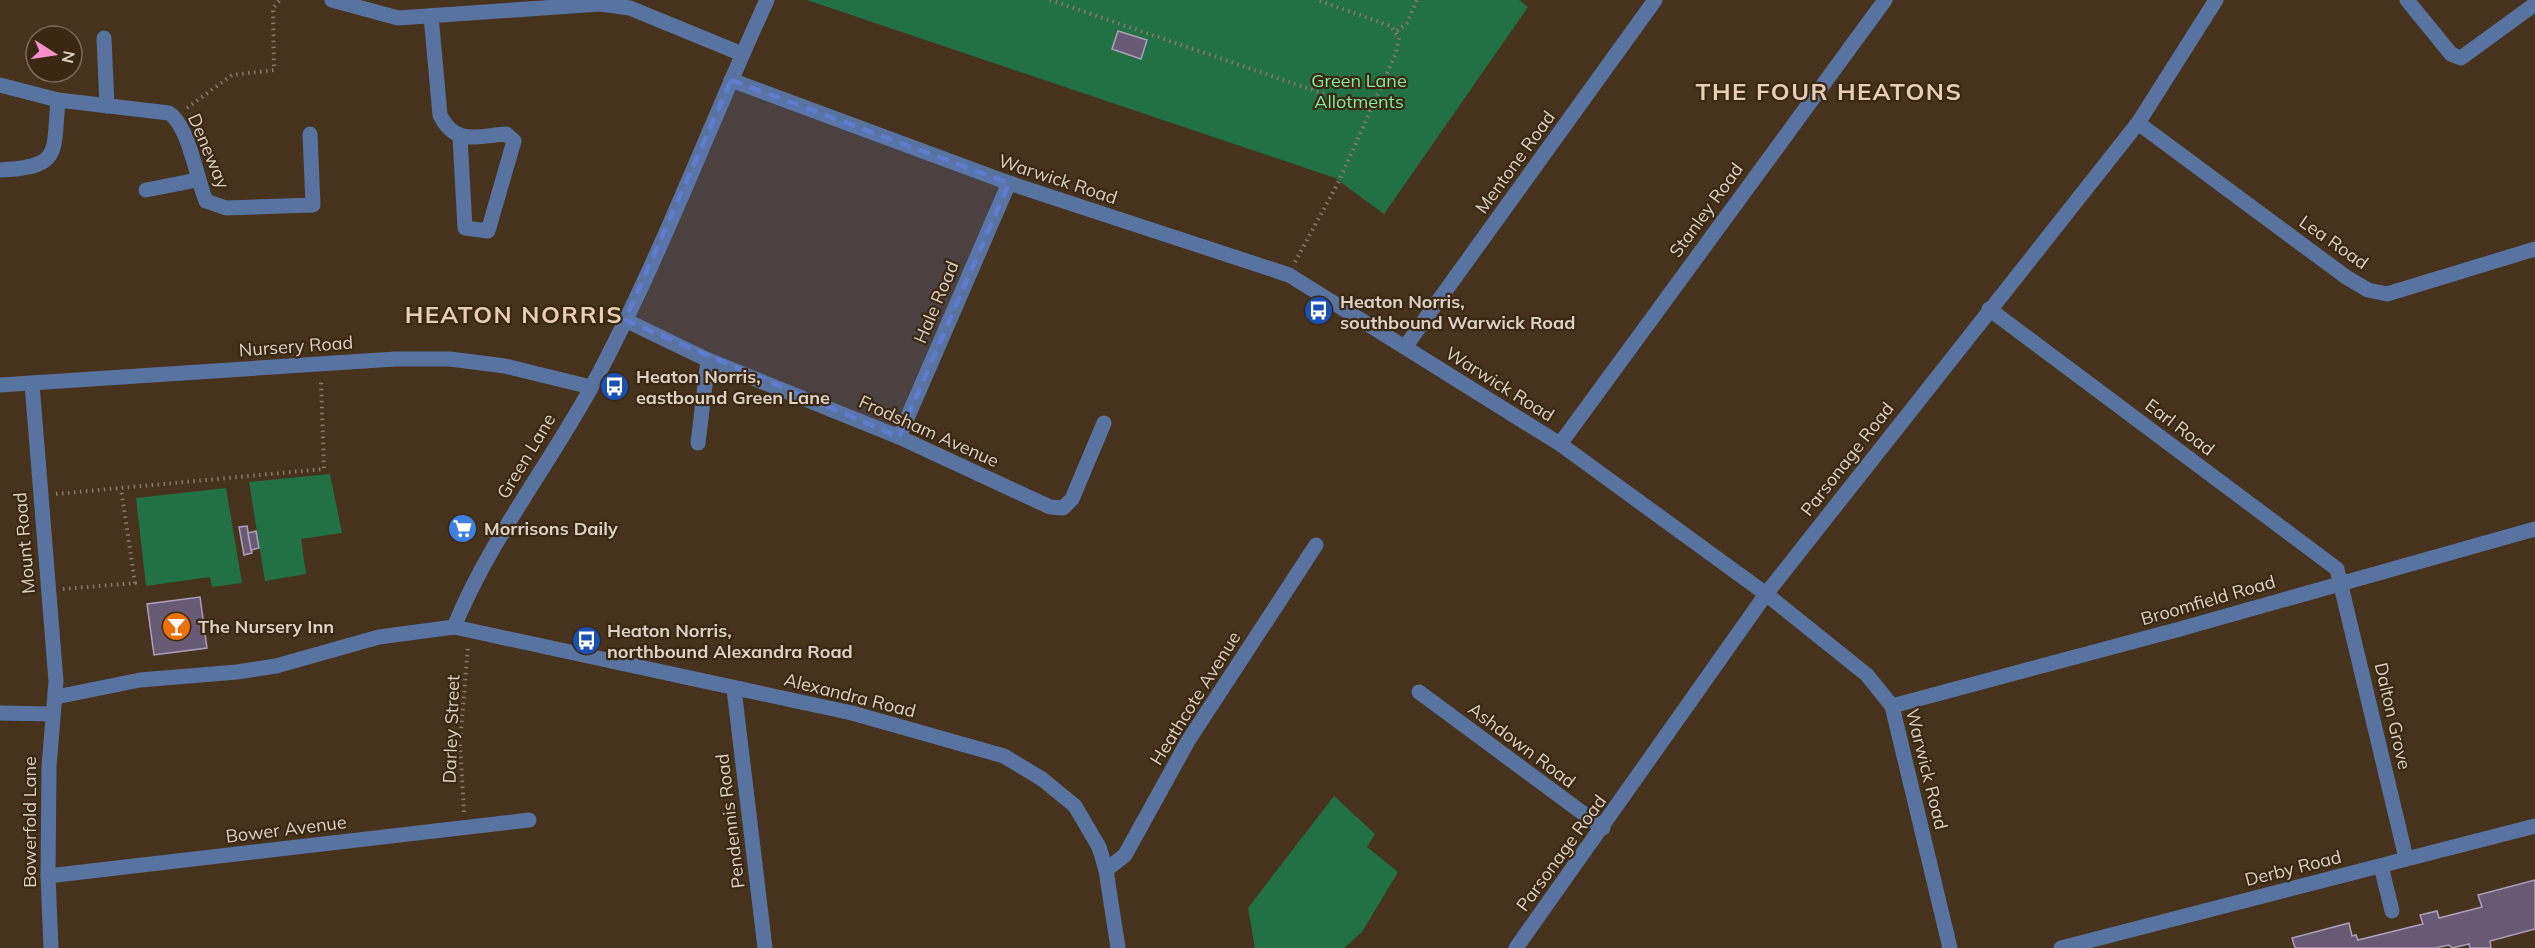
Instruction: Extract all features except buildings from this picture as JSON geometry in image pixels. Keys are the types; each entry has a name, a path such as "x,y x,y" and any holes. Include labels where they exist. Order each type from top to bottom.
{"street":[{"path":"332,0 389,18 600,2 630,8 742,54"},
{"name":"Green Lane","path":"462,629 494,547 591,387 625,320 767,0"},
{"name":"Mentone Road","path":"1405,347 1655,0"},
{"name":"Stanley Road","path":"1560,444 1885,0"},
{"name":"Parsonage Road","path":"1516,948 1603,828 1766,594 2138,123 2216,0"},
{"path":"2407,0 2451,54 2460,58 2535,4"},
{"path":"430,15 440,115 447,129 460,137 506,134 514,141 488,231 465,228 460,137"},
{"path":"104,38 107,106"},
{"name":"Warwick Road","path":"731,81 1009,183 1289,275 1560,444 1766,594 1867,675 1892,706 1950,948"},
{"name":"Deneway","path":"0,85 58,100 164,111 175,117 182,127 197,180 206,201 218,207 313,205 310,134"},
{"path":"0,170 32,168 42,164 49,156 54,147 58,100"},
{"name":"Lea Road","path":"2138,123 2346,277 2368,290 2387,294 2535,249"},
{"path":"146,190 197,180"},
{"name":"Hale Road","path":"899,437 1009,183"},
{"name":"Earl Road","path":"1989,309 2337,569 2341,582"},
{"name":"Frodsham Avenue","path":"625,320 708,360 899,437 1050,507 1064,508 1072,499 1104,423"},
{"name":"Nursery Road","path":"0,385 320,364 450,359 505,366 591,387"},
{"path":"698,443 708,360"},
{"name":"Mount Road","path":"32,384 56,698"},
{"name":"Broomfield Road","path":"1892,706 2180,629 2535,529"},
{"name":"Heathcote Avenue","path":"1106,870 1125,855 1188,741 1316,545"},
{"name":"Dalton Grove","path":"2341,582 2406,858"},
{"path":"56,698 140,680 237,672 276,666 379,637 462,629"},
{"name":"Alexandra Road","path":"462,629 852,713 1004,756 1042,779 1075,806 1099,847 1106,870 1118,948"},
{"name":"Pendennis Road","path":"734,688 765,948"},
{"name":"Ashdown Road","path":"1419,692 1603,828"},
{"name":"Bowerfold Lane","path":"51,948 48,876 49,767 52,714 56,698"},
{"path":"0,713 52,714"},
{"name":"Bower Avenue","path":"48,876 529,820"},
{"name":"Derby Road","path":"2061,948 2535,826"},
{"path":"2381,866 2392,912"}],"path":[{"path":"175,117 232,75 274,70 273,8 280,0"},
{"path":"1050,0 1371,110"},
{"path":"1289,275 1339,181 1396,53 1399,38 1397,31 1382,22 1317,0"},
{"path":"1397,31 1407,23 1418,0"},
{"path":"39,495 324,469 320,364"},
{"path":"48,591 135,583 121,489"},
{"name":"Darley Street","path":"462,629 460,743 465,828"}],"highlighted area":[{"path":"731,80 1009,183 899,437 625,320"}],"green space":[{"name":"Green Lane Allotments","path":"807,0 1519,0 1528,7 1384,214 1335,178"},
{"path":"330,474 342,533 301,539 306,574 265,581 249,482"},
{"path":"226,488 242,583 212,587 210,577 146,586 136,498"},
{"path":"1334,796 1375,834 1367,847 1398,872 1362,932 1344,948 1255,948 1248,908"}],"place":[{"name":"Heaton Norris, southbound Warwick Road","path":"1319,311"},
{"name":"Heaton Norris, eastbound Green Lane","path":"615,386"},
{"name":"Morrisons Daily","path":"463,528"},
{"name":"The Nursery Inn","path":"177,626"},
{"name":"Heaton Norris, northbound Alexandra Road","path":"586,640"}],"district":[{"name":"THE FOUR HEATONS","path":"1829,91"},
{"name":"HEATON NORRIS","path":"514,314"}]}
